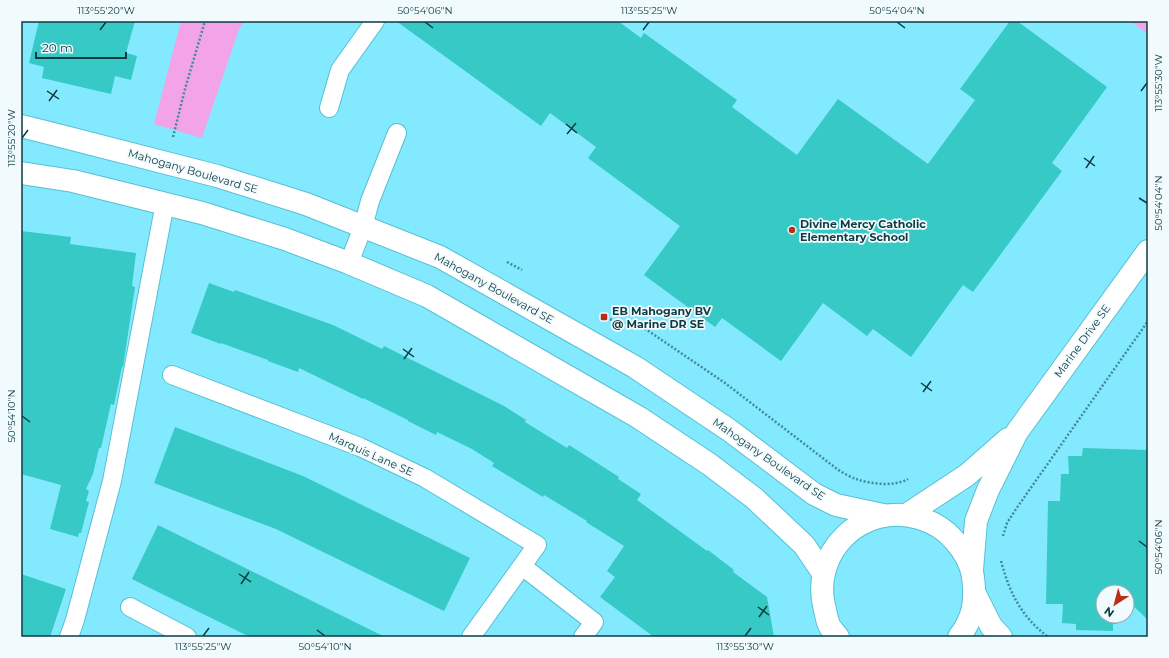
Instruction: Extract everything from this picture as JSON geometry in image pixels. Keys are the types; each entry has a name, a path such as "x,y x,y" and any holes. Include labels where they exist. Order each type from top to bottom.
{"street":[{"name":"Mahogany Boulevard SE","path":"21,126 217,176 306,204 440,257 635,367 729,430 814,494 836,505 883,516"},
{"path":"21,174 73,181 202,213 285,239 349,263 427,296 644,421 709,464 754,498 804,545 823,573"},
{"name":"Marine Drive SE","path":"972,570 976,521 988,490 1017,432 1148,251"},
{"name":"Marine Drive SE","path":"908,514 967,475 1017,432"},
{"path":"838,637 829,625 822,599 823,573 831,553 845,536 863,523 883,516 908,514 929,521 948,533 963,550 972,570 975,594 972,614 964,631 959,637"},
{"path":"975,594 991,626 1001,637"}],"lane":[{"path":"329,108 340,70 375,21"},
{"path":"349,263 363,227 370,201 397,133"},
{"path":"69,637 75,620 112,481 165,203"},
{"name":"Marquis Lane SE","path":"172,374 360,447 425,478 537,545 471,637"},
{"path":"522,566 594,622 583,637"},
{"path":"130,607 187,637"}],"path":[{"path":"172,140 205,21"},
{"path":"1002,541 1007,523 1148,321"},
{"path":"1001,559 1007,582 1016,601 1037,628 1048,637"}],"shaded area":[{"path":"181,21 245,21 239,29 202,138 154,124"},
{"path":"1130,21 1148,21 1148,34"}],"building":[{"path":"39,21 135,21 126,53 137,56 131,80 115,76 111,94 42,78 44,67 29,63"},
{"path":"396,21 618,21 641,38 644,33 737,100 732,107 797,155 838,99 928,164 975,100 960,89 1010,21 1017,21 1107,87 1052,163 1062,171 973,292 963,285 911,357 873,329 867,336 823,303 781,361 722,318 715,327 644,275 680,226 588,158 596,147 550,113 541,126"},
{"path":"21,231 71,237 70,244 136,253 132,286 135,287 123,367 114,405 111,404 101,448 99,448 93,474 86,489 89,491 86,501 89,502 81,533 79,533 78,537 50,529 61,485 21,474"},
{"path":"209,283 234,292 235,290 333,325 382,349 384,346 504,406 526,420 525,422 567,448 569,445 619,477 618,479 641,494 637,500 707,551 708,550 734,570 733,572 767,597 774,637 654,637 600,597 615,577 607,571 624,546 586,522 587,521 544,495 543,497 492,466 494,463 472,449 437,432 436,435 299,368 298,372 191,333"},
{"path":"175,427 303,476 470,558 444,611 276,529 154,483"},
{"path":"1083,448 1148,450 1148,620 1135,608 1135,584 1095,584 1095,624 1113,624 1113,631 1076,630 1076,624 1062,623 1063,604 1046,604 1048,501 1060,501 1061,474 1069,474 1068,456 1082,456"},
{"path":"158,525 385,637 250,637 156,591 132,579"},
{"path":"21,574 66,589 50,637 21,637"}],"place":[{"name":"Divine Mercy Catholic Elementary School","path":"792,230"},
{"name":"EB Mahogany BV @ Marine DR SE","path":"604,317"}]}
